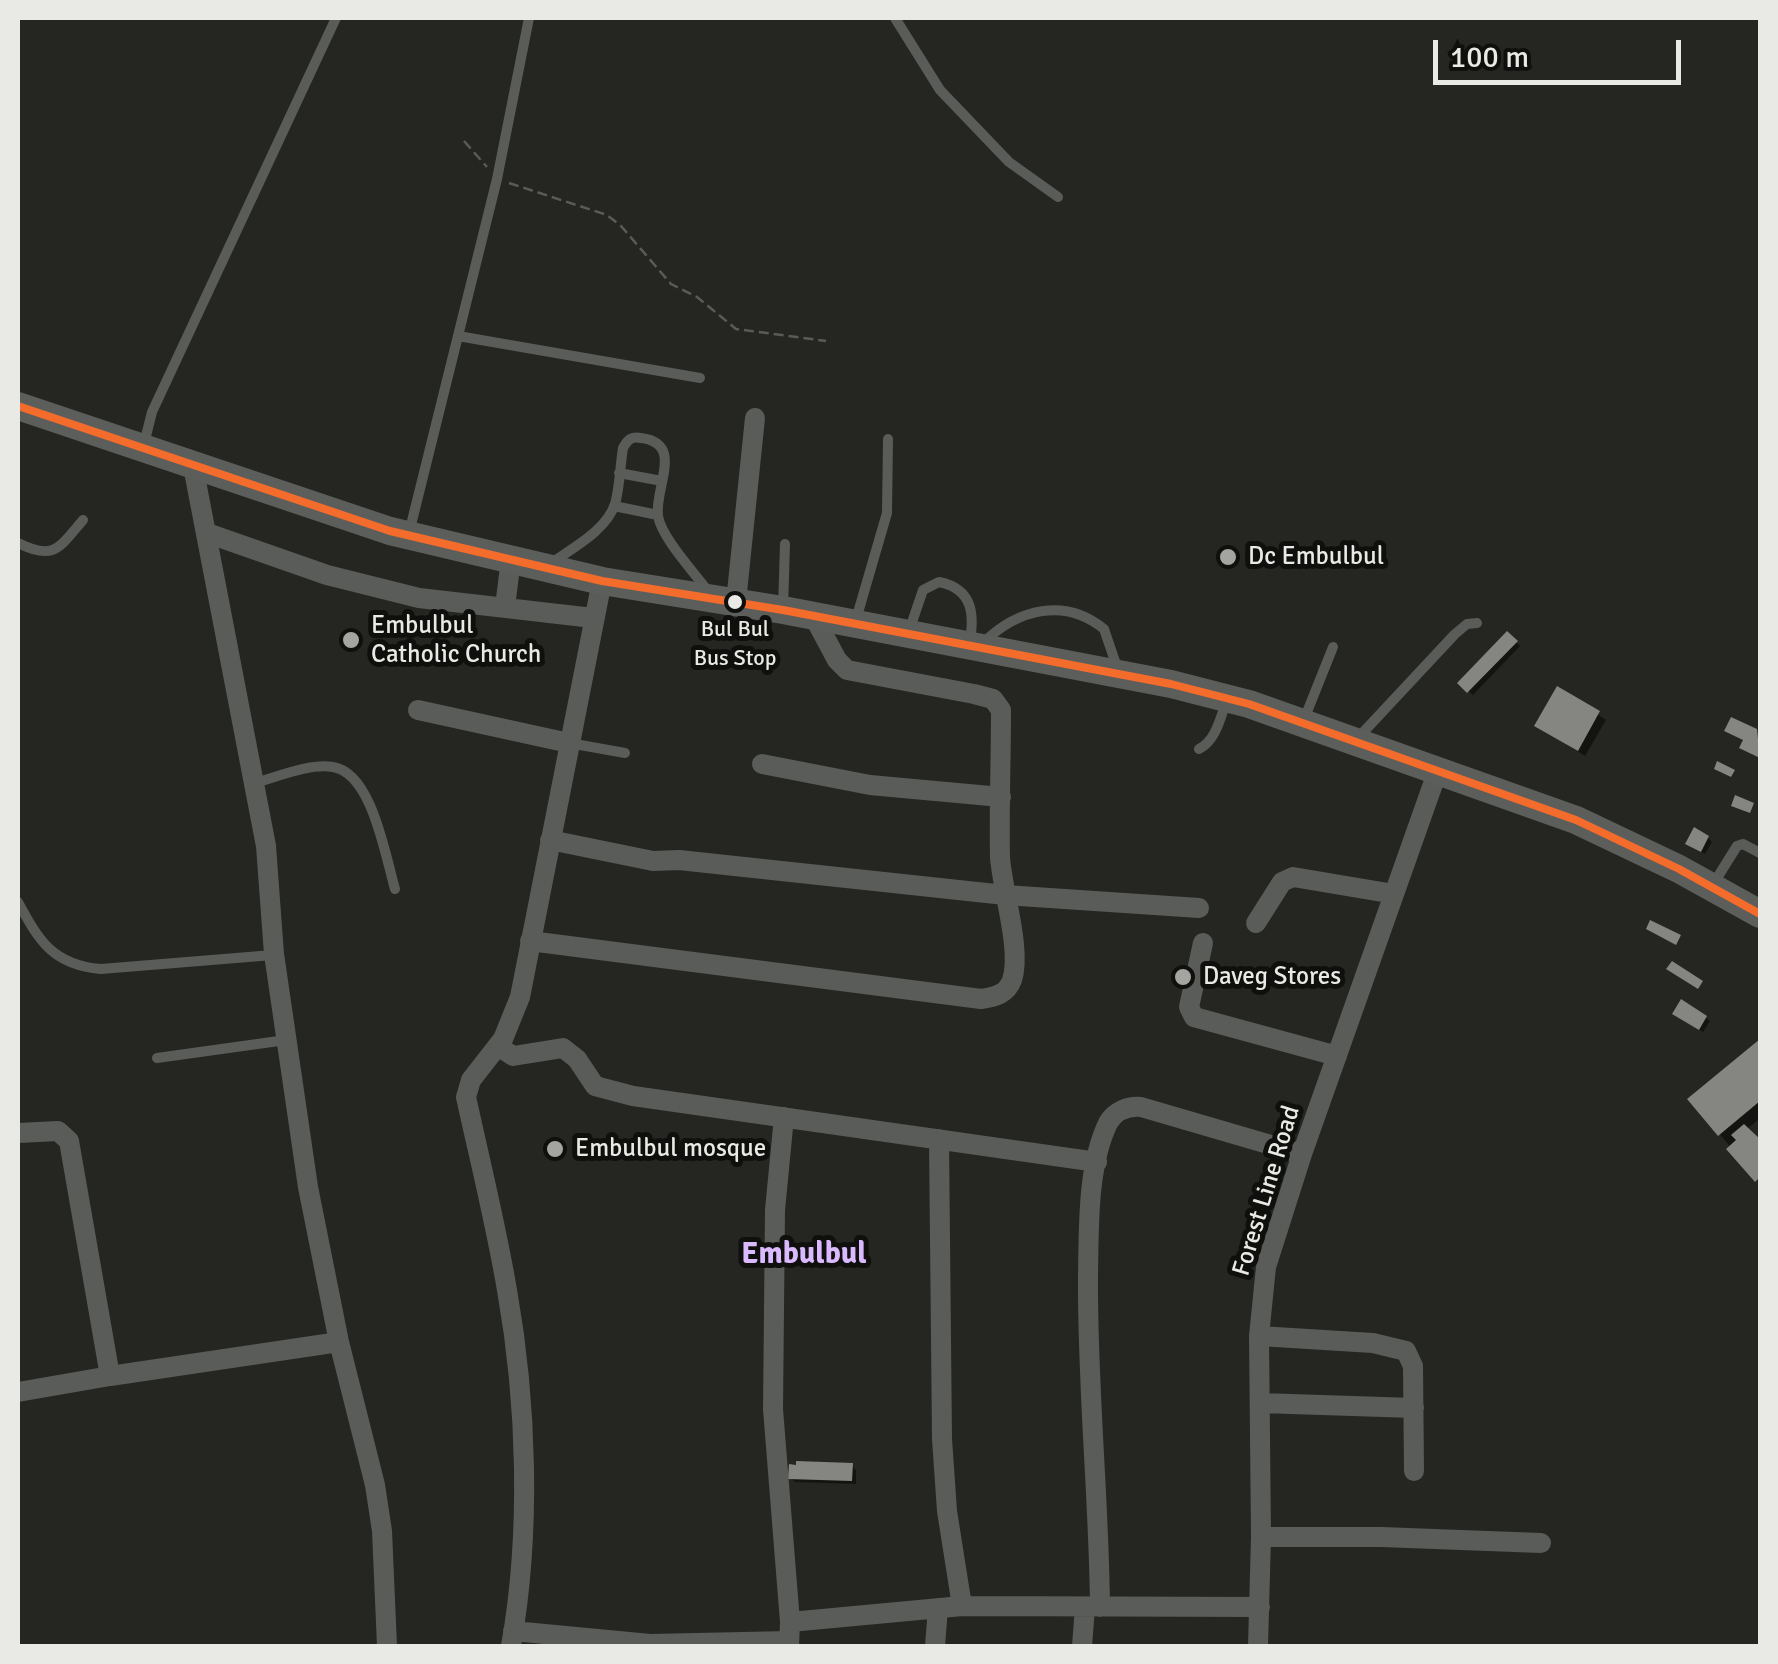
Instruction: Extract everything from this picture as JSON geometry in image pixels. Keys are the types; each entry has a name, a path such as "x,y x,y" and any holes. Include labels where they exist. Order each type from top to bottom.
{"main road":[{"path":"18,406 409,535 545,568 783,610 1228,698 1576,820 1712,886 1760,914"}],"street":[{"path":"724,600 755,418"},
{"path":"193,466 266,846 274,954 308,1187 339,1342 375,1485 382,1531 387,1646"},
{"path":"206,532 367,586 419,598 593,618"},
{"path":"505,607 510,559"},
{"path":"602,581 516,1009 498,1046 472,1080 466,1097 499,1247 520,1384 521,1538 512,1639 695,1646 789,1636 962,1606 1260,1607"},
{"path":"530,941 981,999 997,996 1012,979 1012,936 1000,861 1001,710 993,699 847,670 814,617"},
{"path":"418,710 569,743"},
{"path":"762,764 870,784 1000,797"},
{"name":"Forest Line Road","path":"1258,1646 1259,1336 1266,1267 1438,770"},
{"path":"550,840 653,861 678,860 1005,895 1198,908"},
{"path":"1256,923 1282,882 1292,877 1394,894"},
{"path":"1203,944 1189,1007 1194,1017 1337,1056"},
{"path":"498,1046 513,1056 562,1048 578,1059 595,1086 633,1096 1097,1162"},
{"path":"1082,1646 1092,1606 1100,1530 1091,1436 1088,1210 1108,1124 1118,1112 1134,1106 1302,1154"},
{"path":"784,1117 775,1210 774,1410 789,1636"},
{"path":"18,1133 58,1131 69,1141 110,1376"},
{"path":"939,1139 942,1439 947,1511 962,1606"},
{"path":"1259,1336 1402,1348 1413,1366 1414,1471"},
{"path":"18,1392 339,1342"},
{"path":"1260,1403 1414,1408"},
{"path":"1261,1537 1381,1536 1541,1543"},
{"path":"935,1646 938,1608"}],"lane":[{"path":"143,449 152,412 336,18"},
{"path":"409,535 497,179 529,18"},
{"path":"895,18 940,90 1009,162 1058,197"},
{"path":"458,336 700,378"},
{"path":"545,568 594,532 614,506 627,440 636,436 657,441 663,447 658,515 667,536 724,600"},
{"path":"854,625 888,513 888,439"},
{"path":"620,473 662,481"},
{"path":"614,506 658,515"},
{"path":"18,543 40,553 52,552 83,520"},
{"path":"783,610 785,544"},
{"path":"908,635 923,590 939,582 963,592 971,606 973,648"},
{"path":"973,648 1002,624 1024,614 1043,610 1076,612 1104,629 1120,675"},
{"path":"1355,741 1455,634 1468,624 1477,623"},
{"path":"1303,723 1333,647"},
{"path":"1200,749 1212,737 1228,698"},
{"path":"569,743 625,753"},
{"path":"254,784 320,767 335,767 350,774 365,790 395,888"},
{"path":"1712,886 1737,846 1744,844 1760,853"},
{"path":"18,902 36,937 53,954 85,968 274,954"},
{"path":"157,1058 287,1040"}],"path":[{"path":"464,140 497,179 607,215 672,284 697,297 736,329 826,341"}],"building":[{"path":"1507,631 1518,641 1467,693 1457,683"},
{"path":"1557,686 1600,711 1578,751 1534,726"},
{"path":"1731,717 1757,729 1760,758 1739,748 1743,740 1724,731"},
{"path":"1717,761 1735,770 1731,777 1714,769"},
{"path":"1735,795 1754,803 1750,813 1731,806"},
{"path":"1694,827 1709,836 1701,852 1685,844"},
{"path":"1650,920 1681,935 1676,945 1646,929"},
{"path":"1672,961 1703,981 1698,989 1666,969"},
{"path":"1681,999 1707,1016 1699,1030 1672,1014"},
{"path":"1760,1039 1760,1101 1718,1136 1687,1099"},
{"path":"1744,1124 1760,1139 1760,1177 1755,1182 1726,1149 1736,1140 1731,1135"},
{"path":"796,1461 853,1463 852,1481 788,1479 789,1464 796,1465"}],"transit line":[{"path":"18,406 390,531 602,581 783,610 1171,684 1249,704 1576,820 1679,869 1760,914"}],"place":[{"name":"Dc Embulbul","path":"1228,557"},
{"name":"Bul Bul Bus Stop","path":"735,602"},
{"name":"Embulbul Catholic Church","path":"351,640"},
{"name":"Daveg Stores","path":"1183,977"},
{"name":"Embulbul mosque","path":"555,1149"}],"district":[{"name":"Embulbul","path":"804,1255"}]}
